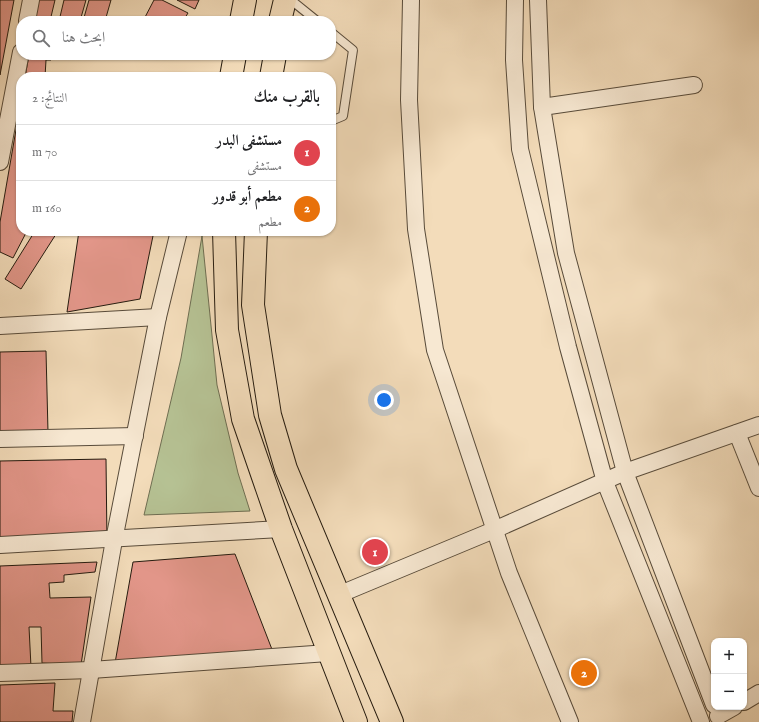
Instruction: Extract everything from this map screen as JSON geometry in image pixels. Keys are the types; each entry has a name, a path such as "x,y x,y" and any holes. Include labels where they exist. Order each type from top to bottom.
{"main road":[{"path":"242,16 245,0"},
{"path":"281,16 284,0"},
{"path":"232,72 234,60"},
{"path":"272,72 274,60"},
{"path":"224,236 227,330 243,419 281,529 356,722"},
{"path":"256,236 253,305 270,415 286,469 392,722"}],"street":[{"path":"28,16 31,0"},
{"path":"411,0 409,100 416,221 435,350 509,573 570,722"},
{"path":"515,0 514,60 520,149 566,339 605,482 701,722"},
{"path":"538,0 542,107 566,253 625,472 717,713"},
{"path":"17,72 19,60"},
{"path":"0,162 2,144 16,76"},
{"path":"542,107 694,85"},
{"path":"82,722 114,540 158,317 178,236"},
{"path":"0,326 158,317"},
{"path":"338,595 494,530 625,472 759,425"},
{"path":"737,433 759,488"},
{"path":"0,440 135,436"},
{"path":"0,545 114,540 281,529"},
{"path":"0,673 91,670 328,653"},
{"path":"747,700 759,693"}],"lane":[{"path":"291,0 311,16"},
{"path":"336,36 353,50 343,116 336,119"}],"green space":[{"path":"202,236 217,385 238,473 250,511 144,515 181,358"}],"building":[{"path":"0,0 14,0 0,75"},
{"path":"39,0 55,0 51,16 36,16"},
{"path":"64,0 86,0 81,16 60,16"},
{"path":"89,0 111,0 106,16 84,16"},
{"path":"154,0 162,0 188,13 186,16 146,16"},
{"path":"177,0 199,0 195,9"},
{"path":"28,60 46,60 45,72 26,72"},
{"path":"16,130 16,236 24,236 13,258 0,252 0,222"},
{"path":"32,236 55,236 21,289 5,279"},
{"path":"78,236 153,236 140,299 67,312"},
{"path":"46,351 48,432 0,433 0,352"},
{"path":"106,459 107,543 0,546 0,461"},
{"path":"235,554 273,652 115,663 133,562"},
{"path":"97,562 95,572 64,575 64,582 49,583 50,598 91,597 81,665 42,663 41,627 29,627 31,667 0,668 0,566"},
{"path":"55,683 53,711 73,711 72,722 0,722 0,685"}],"place":[{"name":"مستشفى البدر","path":"375,552"},
{"name":"مطعم أبو قدور","path":"584,673"}]}
